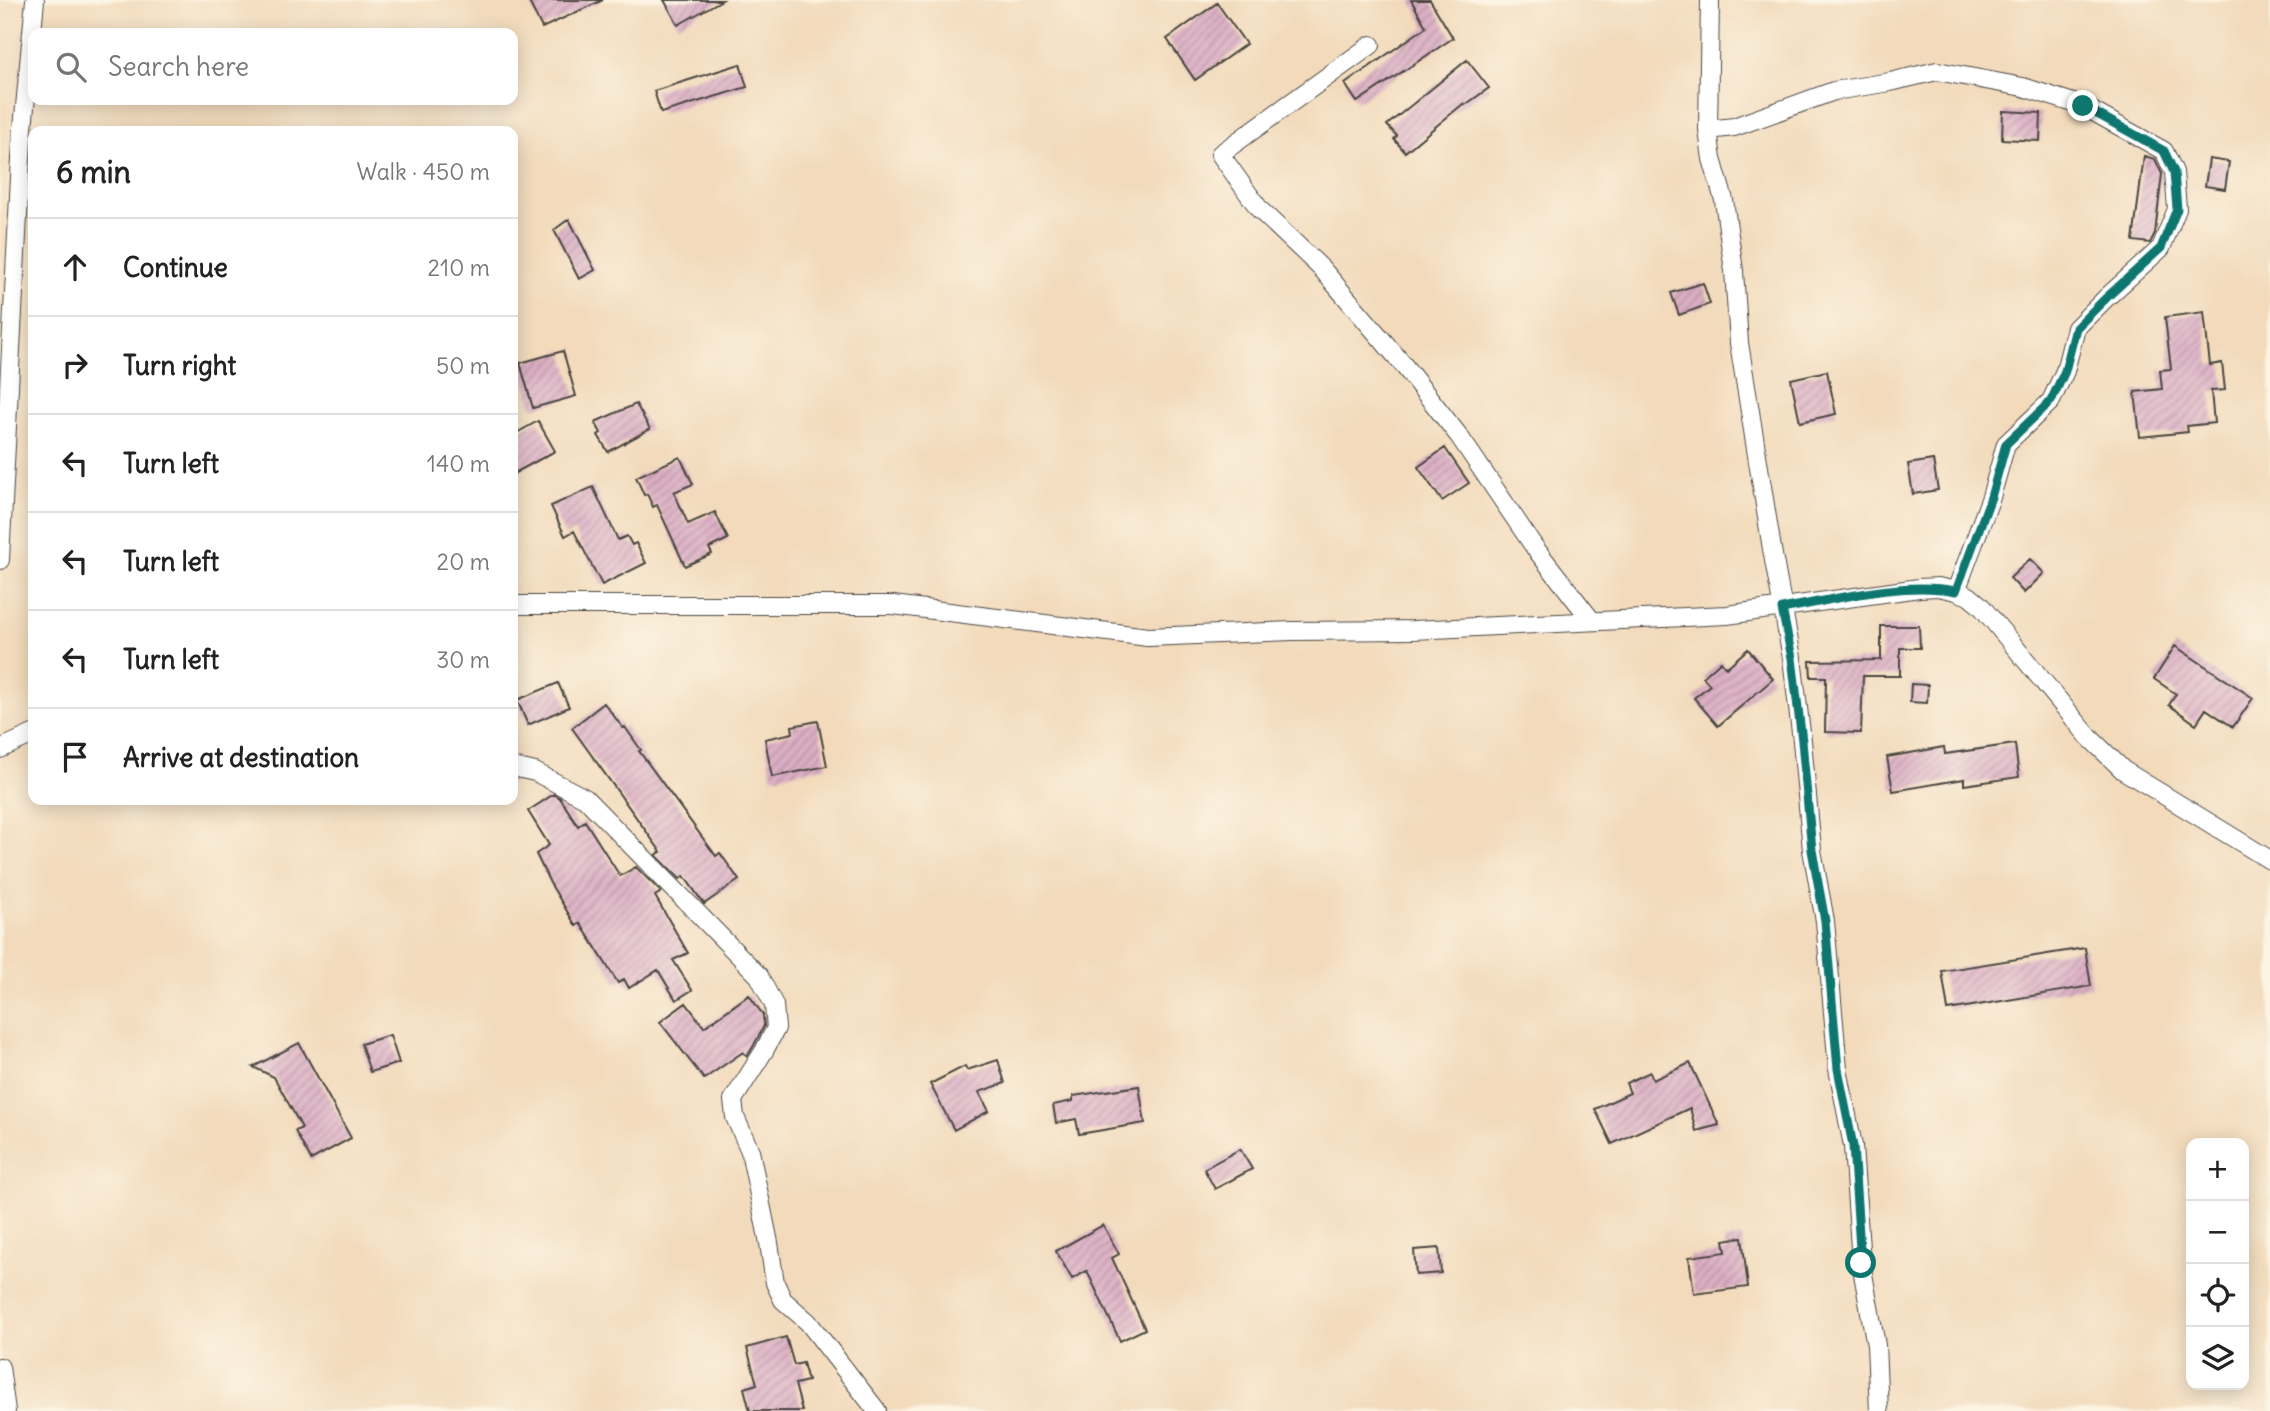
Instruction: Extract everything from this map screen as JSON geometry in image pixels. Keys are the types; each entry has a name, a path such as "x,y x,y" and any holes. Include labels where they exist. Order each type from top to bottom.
{"street":[{"path":"32,28 35,0"},
{"path":"1710,0 1708,130 1712,159 1724,200 1734,271 1739,343 1792,658 1812,850 1825,921 1838,1069 1853,1146 1861,1263 1876,1345 1879,1411"},
{"path":"1371,45 1220,154 1260,210 1322,269 1426,394 1459,436 1535,548 1592,621"},
{"path":"1708,130 1734,127 1834,91 1937,71 2022,87 2083,106 2164,151 2174,172 2177,209 2161,248 2076,328 2065,371 2051,401 2006,444 1991,497 1956,591"},
{"path":"0,559 22,139 28,75"},
{"path":"518,605 893,604 1148,637 1292,631 1413,630 1727,615 1938,587 1969,596 1981,607 2089,737 2123,770 2270,860"},
{"path":"0,750 28,736"},
{"path":"518,768 536,772 585,798 759,976 774,1005 776,1028 733,1100 735,1117 750,1151 775,1283 783,1300 808,1322 877,1411"},
{"path":"0,1367 6,1411"}],"building":[{"path":"528,0 603,0 542,28"},
{"path":"664,0 722,0 678,25"},
{"path":"1411,0 1430,0 1453,38 1357,102 1345,84 1426,27"},
{"path":"1217,3 1246,44 1195,80 1167,39"},
{"path":"1467,60 1489,88 1465,105 1464,103 1405,152 1394,139 1397,136 1387,125"},
{"path":"740,64 747,87 661,113 654,91"},
{"path":"2003,111 2041,113 2040,141 2002,139"},
{"path":"2144,156 2155,159 2162,174 2155,233 2150,243 2133,241"},
{"path":"2209,159 2229,162 2225,189 2205,186"},
{"path":"569,219 595,270 579,279 554,230"},
{"path":"1703,283 1710,304 1679,315 1671,293"},
{"path":"2204,312 2210,365 2222,363 2225,390 2211,391 2214,423 2187,426 2188,432 2140,437 2135,392 2162,389 2160,370 2171,369 2165,317"},
{"path":"563,351 576,396 533,408 520,363"},
{"path":"1827,371 1836,414 1800,422 1791,379"},
{"path":"636,404 650,429 608,452 598,435 601,433 595,422"},
{"path":"538,421 555,451 518,471 518,432"},
{"path":"1445,448 1469,483 1442,501 1418,467"},
{"path":"680,457 693,484 674,492 688,524 715,512 728,539 709,548 712,554 685,566 657,505 653,507 647,494 644,495 636,477"},
{"path":"1933,460 1938,490 1913,494 1908,464"},
{"path":"593,487 618,540 627,536 632,545 636,543 646,563 602,585 574,531 565,536 551,506"},
{"path":"2030,559 2044,573 2024,593 2010,578"},
{"path":"1881,626 1919,626 1920,648 1900,648 1900,676 1863,676 1861,733 1825,732 1826,677 1811,677 1810,661 1881,660"},
{"path":"2175,646 2253,698 2233,727 2206,709 2196,724 2169,705 2176,694 2154,679"},
{"path":"1748,649 1773,679 1718,726 1694,698 1710,685 1703,677 1721,661 1726,668"},
{"path":"558,683 569,707 528,725 518,700"},
{"path":"1911,684 1928,685 1927,703 1910,702"},
{"path":"604,703 623,728 625,727 641,750 639,751 716,856 720,853 739,880 704,904 684,876 680,879 656,855 661,852 572,728"},
{"path":"818,721 827,766 772,777 765,739 793,733 792,726"},
{"path":"2015,744 2019,777 1964,785 1964,779 1893,791 1887,757 1944,747 1945,754"},
{"path":"554,794 560,798 578,826 585,821 620,876 636,867 661,892 655,896 688,953 673,960 692,990 676,1000 658,970 629,988 624,979 618,983 580,923 576,926 536,854 549,845 528,811"},
{"path":"2085,948 2091,986 1948,1010 1942,971"},
{"path":"749,995 763,1015 764,1026 754,1045 747,1057 743,1052 704,1079 660,1022 686,1003 704,1027"},
{"path":"390,1035 399,1063 370,1072 361,1044"},
{"path":"299,1043 351,1138 311,1160 295,1131 302,1128 274,1077 253,1067"},
{"path":"998,1060 1005,1083 979,1092 989,1111 954,1130 930,1084 965,1066 967,1070"},
{"path":"1690,1063 1719,1125 1696,1131 1690,1108 1612,1144 1595,1109 1630,1093 1626,1083 1650,1072 1653,1080"},
{"path":"1139,1086 1145,1123 1079,1134 1076,1119 1056,1123 1053,1105 1073,1101 1073,1096"},
{"path":"1240,1149 1252,1169 1215,1189 1204,1169"},
{"path":"1103,1225 1119,1254 1112,1258 1145,1329 1120,1341 1087,1271 1072,1279 1056,1251"},
{"path":"1742,1237 1748,1287 1694,1294 1689,1257 1726,1252 1724,1240"},
{"path":"1439,1248 1441,1273 1416,1275 1414,1250"},
{"path":"786,1337 794,1365 803,1363 808,1381 795,1384 802,1411 750,1411 744,1388 757,1384 747,1348"}],"route":[{"path":"1861,1263 1853,1146 1838,1069 1825,921 1812,850 1792,658 1782,609 1919,588 1938,587 1956,591 1991,497 2006,444 2051,401 2065,371 2076,328 2161,248 2177,209 2174,172 2164,151 2083,106"}]}
